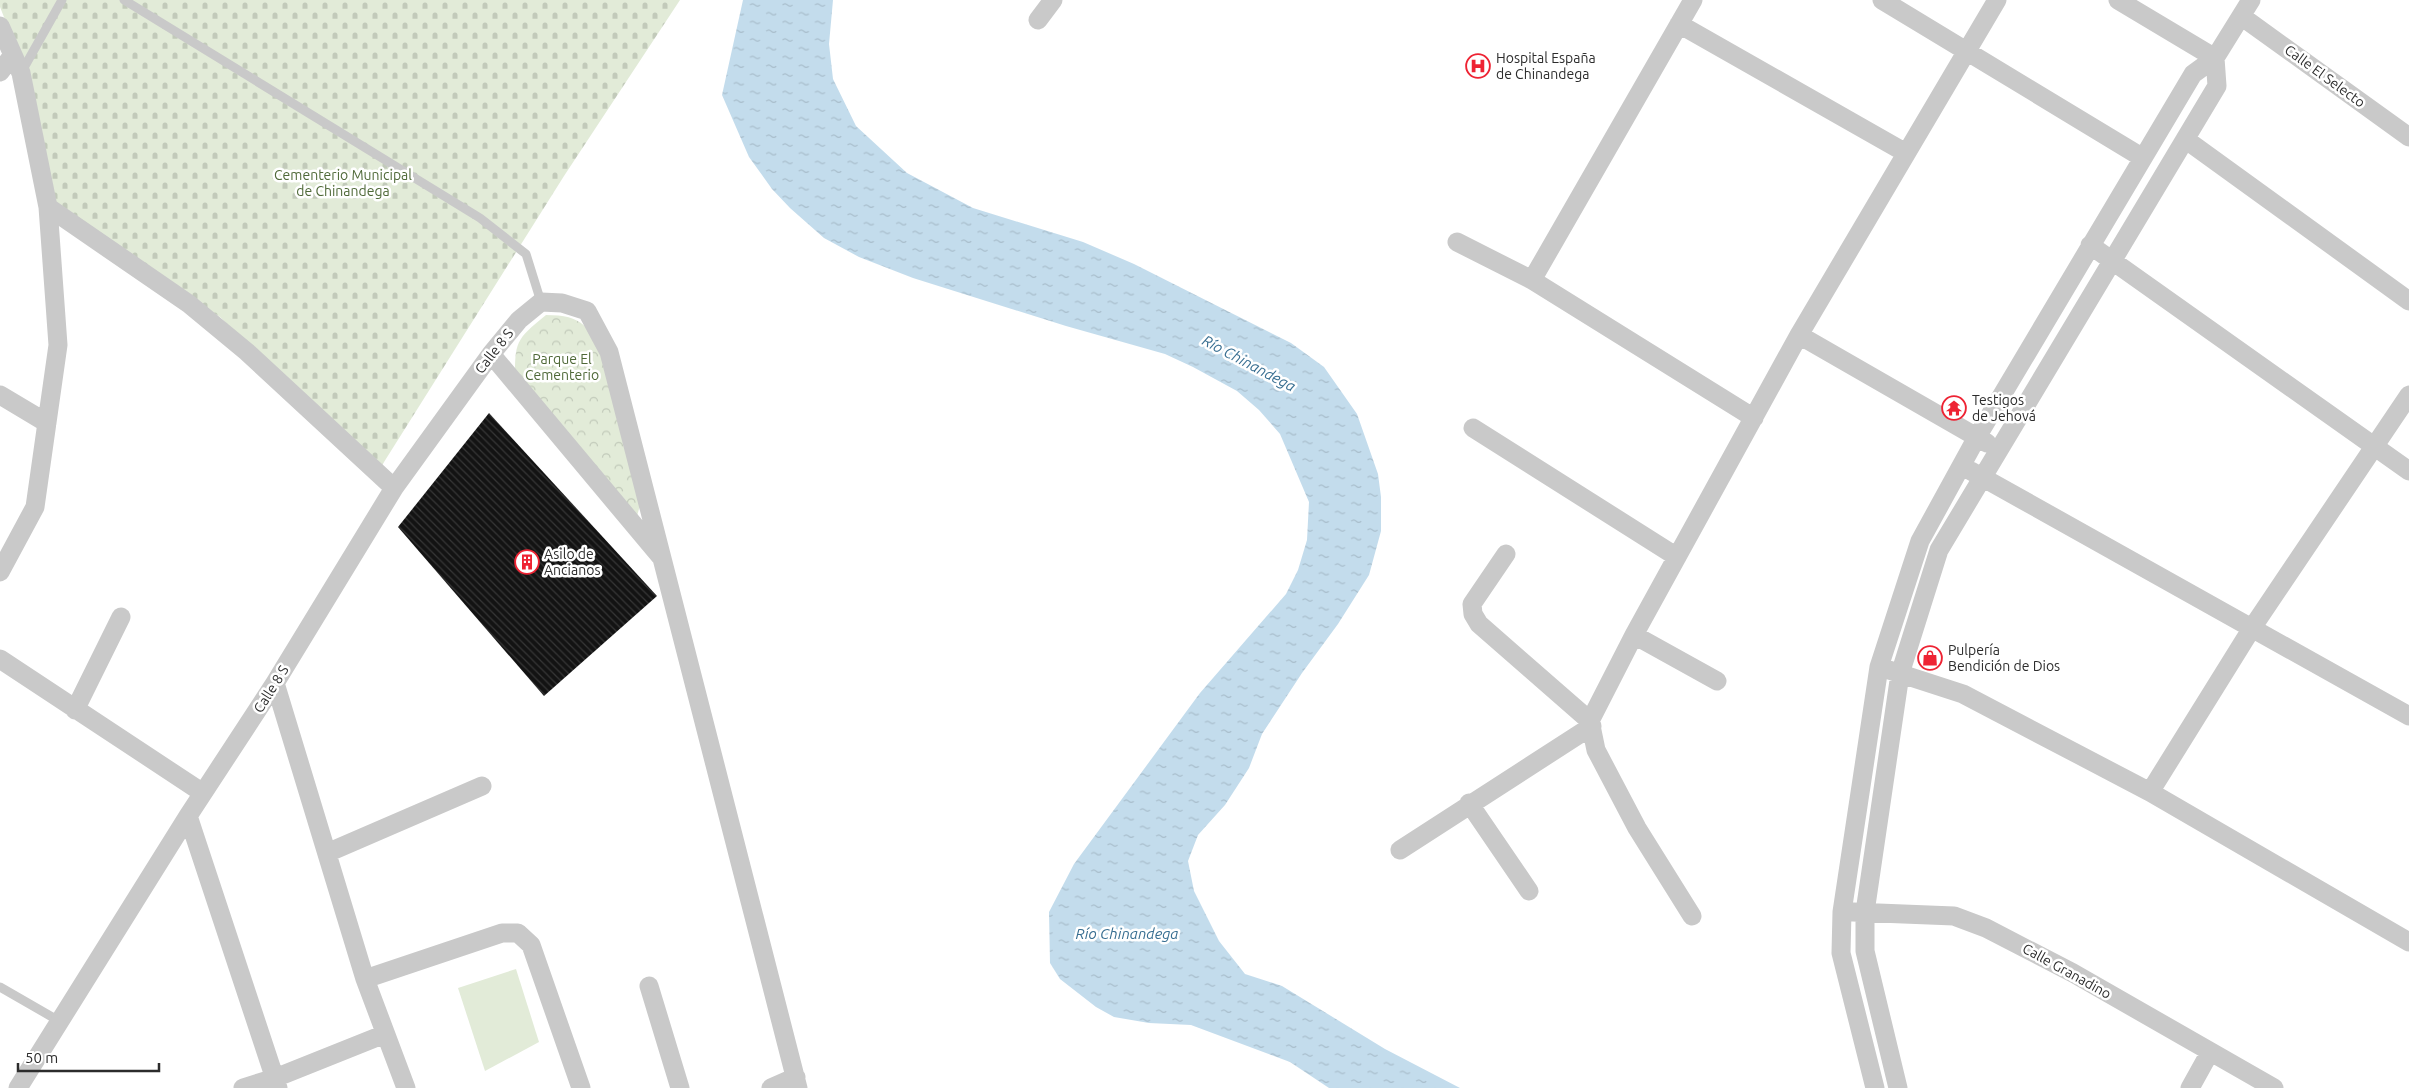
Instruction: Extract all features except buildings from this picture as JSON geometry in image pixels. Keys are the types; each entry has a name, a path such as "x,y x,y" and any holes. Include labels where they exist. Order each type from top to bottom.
{"street":[{"path":"1038,20 1053,0"},
{"path":"1532,280 1693,0"},
{"path":"1882,0 2143,158"},
{"path":"1400,850 1591,723 1634,635 1799,335 1997,0"},
{"path":"2118,0 2215,58"},
{"path":"1875,1088 1841,953 1842,912 1880,667 1920,540 1962,466 1976,437 2193,74 2215,58 2251,0"},
{"name":"Calle El Selecto","path":"2241,16 2409,137"},
{"path":"1679,24 1906,153"},
{"path":"0,26 20,73 48,207 58,345 35,507 0,572"},
{"path":"0,72 12,56"},
{"path":"1898,1088 1865,951 1865,912 1900,674 1939,550 2217,86 2215,58"},
{"path":"2185,139 2409,301"},
{"path":"48,207 189,304 247,352 394,488"},
{"path":"1457,242 1532,280 1754,418"},
{"path":"2090,245 2114,260 2409,470"},
{"path":"541,302 562,303 587,311 609,352 797,1082 771,1088"},
{"name":"Calle 8 S","path":"18,1088 188,816 275,683 394,488 491,354 519,320 541,302"},
{"path":"1799,335 1998,450"},
{"path":"491,354 664,560"},
{"path":"2150,792 2252,628 2409,394"},
{"path":"2,400 47,423"},
{"path":"1473,428 1677,557"},
{"path":"1962,466 2409,716"},
{"path":"1506,554 1472,604 1473,614 1479,624 1591,723 1596,750 1637,828 1692,916"},
{"path":"75,710 121,617"},
{"path":"1634,635 1717,681"},
{"path":"0,659 203,793"},
{"path":"1880,667 1963,694 2150,792 2409,942"},
{"path":"275,683 365,979 406,1088"},
{"path":"327,853 482,786"},
{"path":"1469,803 1529,891"},
{"path":"188,816 276,1083"},
{"name":"Calle Granadino","path":"1842,912 1954,916 1986,928 2073,973 2274,1088"},
{"path":"365,979 502,933 518,932 531,945 581,1088"},
{"path":"649,986 680,1088"},
{"path":"244,1088 276,1083 385,1034"},
{"path":"2190,1088 2210,1052"}],"lane":[{"path":"20,73 62,0"},
{"path":"124,0 480,218 526,254 541,302"},
{"path":"0,987 59,1021"}],"green space":[{"name":"Cementerio Municipal de Chinandega","path":"0,0 680,0 564,176 379,470 220,317 58,213 34,93 0,7"},
{"name":"Parque El Cementerio","path":"546,315 569,317 584,325 595,338 606,358 641,502 637,516 515,381 515,358 519,343 528,330"},
{"path":"516,969 539,1042 485,1071 458,988"}],"water":[{"name":"Río Chinandega","path":"743,0 833,0 829,44 833,79 856,126 907,173 973,208 1083,242 1134,264 1291,343 1324,367 1357,414 1378,474 1381,497 1381,531 1369,575 1338,624 1302,673 1262,734 1249,768 1225,805 1198,835 1188,861 1194,891 1219,941 1245,974 1282,986 1385,1049 1460,1088 1329,1088 1290,1062 1191,1025 1149,1023 1114,1017 1096,1007 1060,979 1050,963 1049,912 1074,864 1200,693 1286,594 1298,570 1307,540 1309,502 1280,434 1259,410 1237,391 1165,354 1066,326 913,278 859,257 824,238 790,208 772,189 749,157 722,95"}],"place":[{"name":"Hospital España de Chinandega","path":"1478,66"},
{"name":"Testigos de Jehová","path":"1954,408"},
{"name":"Asilo de Ancianos","path":"527,562"},
{"name":"Pulpería Bendición de Dios","path":"1930,658"}]}
